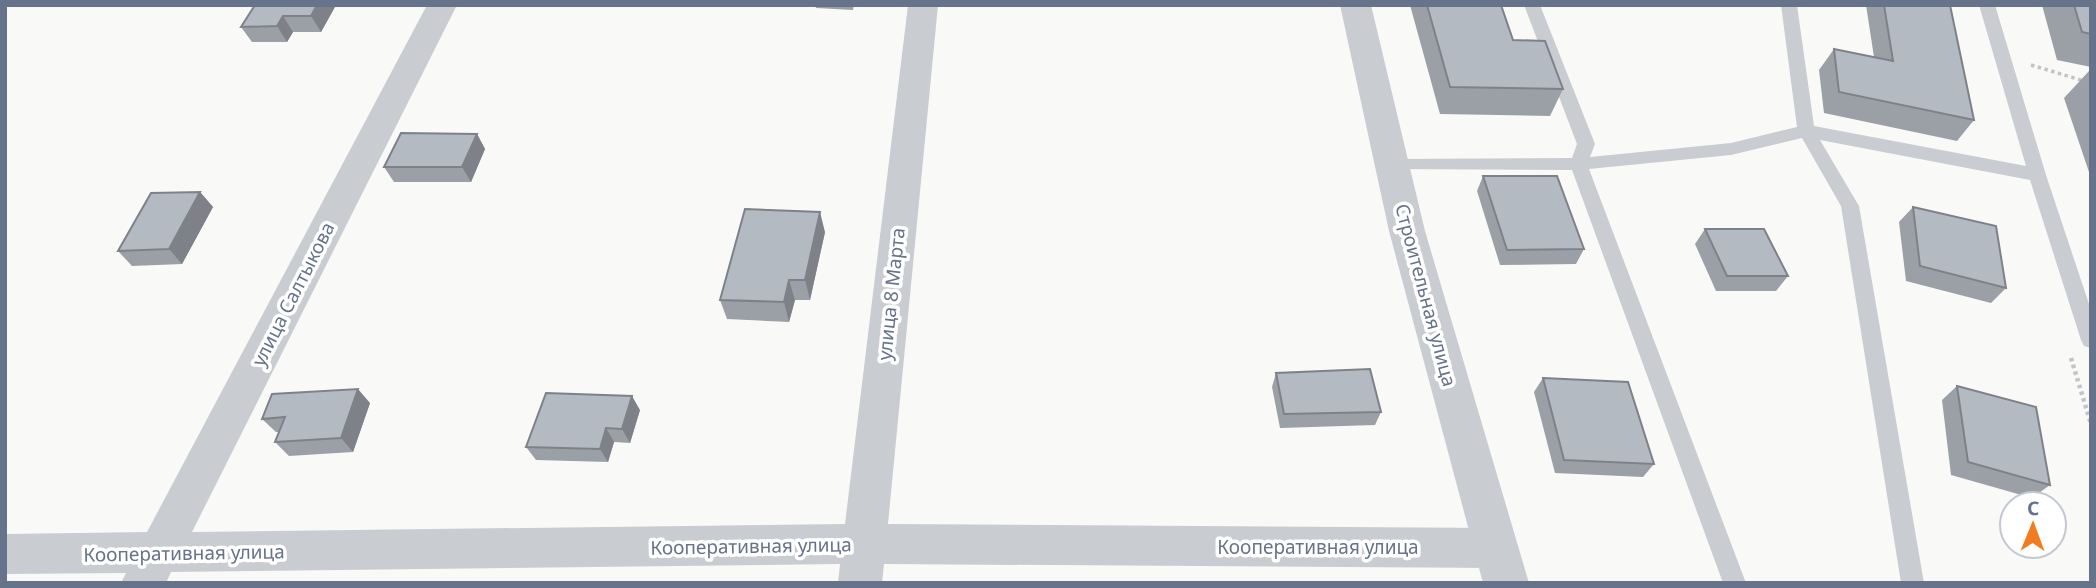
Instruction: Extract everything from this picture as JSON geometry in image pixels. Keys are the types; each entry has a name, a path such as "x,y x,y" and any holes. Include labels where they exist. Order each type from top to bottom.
{"street":[{"name":"улица Салтыкова","path":"151,568 442,5"},
{"name":"улица 8 Марта","path":"862,563 923,5"},
{"name":"Строительная улица","path":"1355,5 1407,231 1501,565"},
{"name":"Кооперативная улица","path":"5,554 151,568 862,563 1501,565"}],"lane":[{"path":"1532,5 1586,144 1578,164 1735,583"},
{"path":"1789,5 1806,131 1850,206 1913,583"},
{"path":"1987,5 2037,175 2091,341"},
{"path":"1392,165 1578,164 1731,149 1806,131 2037,175"}],"path":[{"path":"2002,55 2091,83"}],"building":[{"path":"255,5 317,5 311,16 283,16 277,26 241,27"},
{"path":"1427,5 1501,5 1513,40 1545,41 1563,89 1450,87"},
{"path":"1884,5 1950,5 1974,120 1839,92 1834,49 1893,61"},
{"path":"2074,5 2091,5 2091,34 2082,32"},
{"path":"401,133 477,134 462,167 384,167"},
{"path":"1483,176 1557,176 1584,249 1507,250"},
{"path":"200,192 169,249 118,251 151,193"},
{"path":"1913,207 1996,226 2006,288 1920,266"},
{"path":"745,209 820,212 805,280 789,280 784,302 720,300"},
{"path":"1705,229 1764,229 1788,276 1727,276"},
{"path":"1370,369 1381,412 1284,414 1276,373"},
{"path":"1543,378 1628,382 1654,464 1564,460"},
{"path":"1957,386 2036,407 2050,485 1968,462"},
{"path":"358,389 341,438 275,442 285,417 262,419 272,394"},
{"path":"546,393 632,396 622,429 606,428 600,449 526,447"}]}
